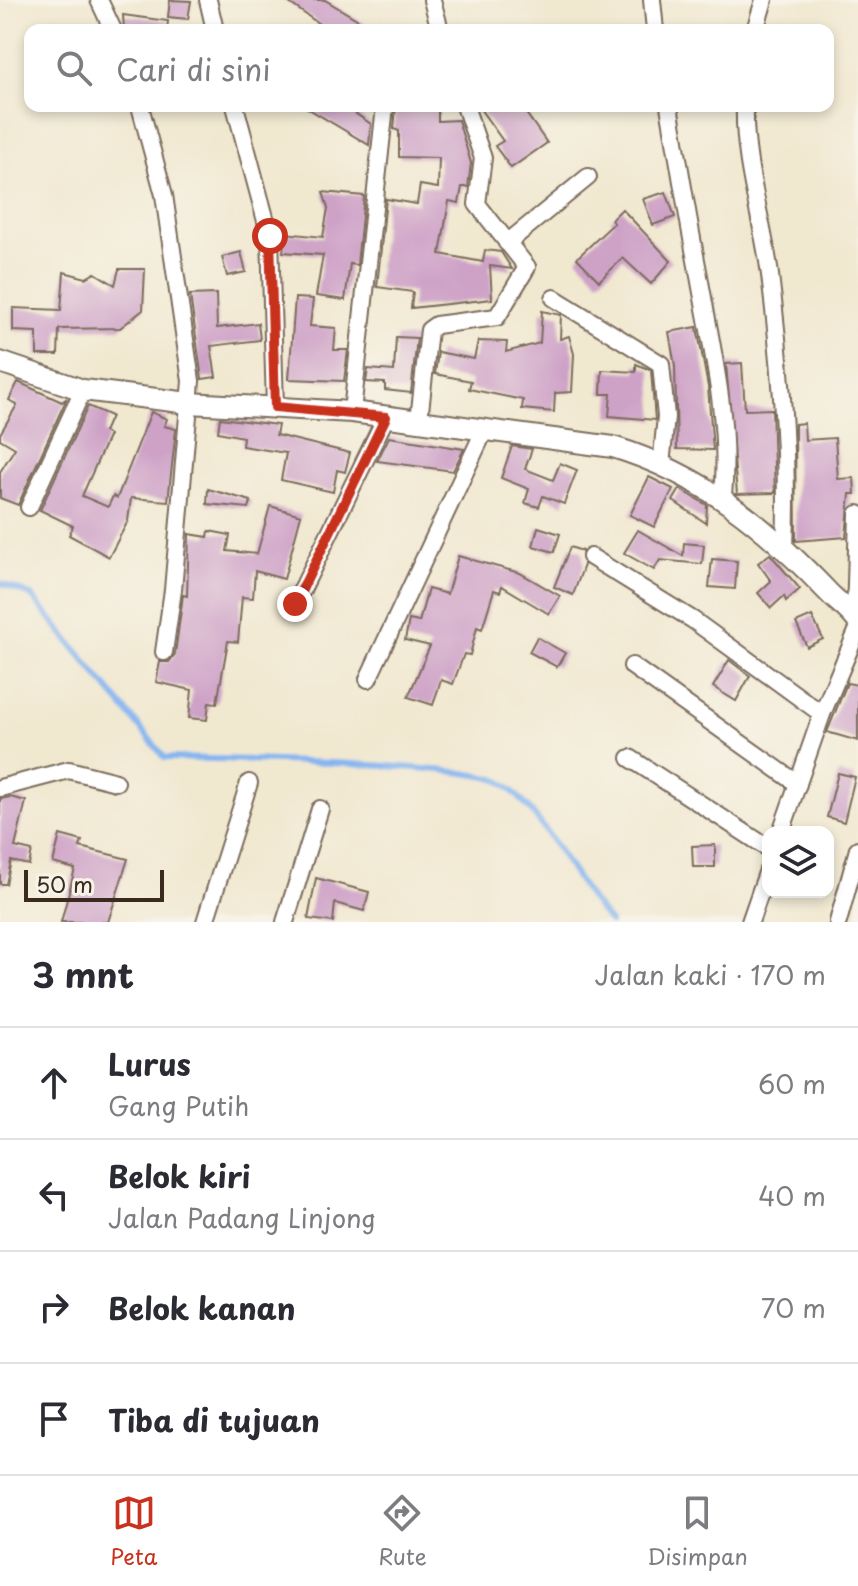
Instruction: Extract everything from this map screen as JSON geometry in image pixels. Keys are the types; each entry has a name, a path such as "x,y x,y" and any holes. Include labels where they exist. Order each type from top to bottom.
{"street":[{"path":"99,0 110,24"},
{"path":"208,0 214,24"},
{"path":"432,0 438,24"},
{"path":"652,0 654,24"},
{"path":"757,24 764,0"},
{"path":"142,112 164,195 191,381 173,590 164,652"},
{"path":"237,112 270,236 275,407"},
{"path":"352,412 384,112"},
{"path":"419,420 429,330 436,325 490,319 503,312 527,267 477,204 483,158 467,112"},
{"path":"670,112 699,281 709,317 722,407 726,465 723,496"},
{"path":"746,112 774,318 788,485 785,548"},
{"path":"507,243 588,177"},
{"path":"554,298 661,364 666,417 661,465"},
{"path":"0,362 83,390 189,403 352,412 587,441 639,455 723,496 785,548 857,623"},
{"path":"29,507 83,390"},
{"path":"295,604 386,417"},
{"path":"368,679 485,429"},
{"path":"783,826 857,623 858,514"},
{"path":"591,557 693,620 822,714"},
{"path":"632,666 798,784"},
{"path":"630,758 762,844"},
{"path":"0,788 69,770 116,782"},
{"path":"205,922 249,783"},
{"path":"285,922 320,809"},
{"path":"838,922 858,849"},
{"path":"750,922 762,887"}],"building":[{"path":"170,0 191,1 188,19 168,17"},
{"path":"285,0 325,0 365,24 319,24"},
{"path":"123,15 168,21 168,24 124,24"},
{"path":"314,112 353,112 371,124 369,145"},
{"path":"395,112 438,112 438,121 458,120 471,163 468,187 462,187 459,203 449,201 440,254 483,262 485,250 501,252 512,269 490,266 492,299 411,308 413,292 377,287 386,199 417,204 420,185 438,188 439,158 399,157 399,131 394,129"},
{"path":"482,112 525,112 547,143 511,168 495,146 503,141"},
{"path":"323,192 364,196 357,265 350,264 345,300 316,296 323,255 283,252 285,233 323,237 328,208"},
{"path":"666,192 675,217 653,225 643,199"},
{"path":"622,209 671,261 651,284 623,258 599,281 577,258 614,223 611,220"},
{"path":"241,252 246,272 227,276 222,257"},
{"path":"119,269 145,269 143,310 120,328 59,329 58,355 37,355 37,332 13,331 13,308 61,310 64,272 86,278 95,273 115,285"},
{"path":"216,294 217,328 258,323 260,340 211,346 216,377 202,379 190,295"},
{"path":"295,298 313,299 310,326 336,328 334,350 348,350 344,381 289,379"},
{"path":"542,311 561,315 560,339 569,336 574,354 572,392 555,393 554,412 522,409 523,400 469,389 471,381 435,374 438,352 474,359 478,341 507,342 506,352 540,343"},
{"path":"697,327 708,387 713,450 677,449 675,366 669,332"},
{"path":"396,337 417,338 411,393 385,390 385,383 366,382 368,369 394,371"},
{"path":"742,363 745,410 772,409 775,493 737,494 726,364"},
{"path":"636,364 651,370 655,420 609,416 611,394 601,394 602,370 636,372"},
{"path":"18,382 62,402 67,398 18,505 0,498 0,472 15,448 0,439 0,434 17,405 9,400"},
{"path":"88,406 111,416 104,432 109,435 82,496 108,507 113,496 117,498 151,412 167,419 164,426 176,429 168,501 131,498 128,521 109,557 69,535 73,526 40,510"},
{"path":"220,418 278,425 276,435 350,453 345,472 337,470 333,492 281,480 286,453 242,446 243,437 218,432"},
{"path":"804,423 805,440 835,438 838,479 854,478 855,494 850,494 846,537 796,541 795,424"},
{"path":"389,437 464,449 453,471 377,461"},
{"path":"512,446 532,449 525,469 553,480 560,463 577,470 564,504 543,496 539,507 525,503 529,489 501,478"},
{"path":"649,477 673,489 654,527 630,515"},
{"path":"208,489 251,501 249,508 207,504"},
{"path":"680,489 707,505 706,523 673,501"},
{"path":"270,506 301,515 284,579 255,571 253,598 242,597 238,642 228,641 217,703 209,702 207,720 189,718 192,690 156,682 160,662 169,662 175,654 183,595 187,596 189,534 208,537 209,531 230,535 227,551 257,554"},
{"path":"538,527 560,534 554,552 533,546"},
{"path":"638,530 683,556 684,543 704,545 702,564 660,560 654,570 624,553"},
{"path":"570,547 582,551 584,565 573,595 554,587"},
{"path":"770,554 800,589 786,601 784,596 771,608 758,593 771,581 758,563"},
{"path":"458,556 520,573 560,596 549,614 502,586 500,592 494,590 482,629 477,627 470,655 464,654 453,684 441,680 433,705 408,697 430,646 405,640 409,620 419,622 428,589 447,594"},
{"path":"712,559 737,561 735,589 709,587"},
{"path":"812,616 823,639 807,647 796,623"},
{"path":"537,637 565,653 557,667 529,652"},
{"path":"729,660 750,676 736,701 713,687"},
{"path":"847,683 858,685 858,741 827,732"},
{"path":"838,773 855,777 844,822 827,817"},
{"path":"10,797 26,801 15,847 32,851 29,865 11,861 6,884 0,884 0,799"},
{"path":"60,835 82,841 80,847 128,859 108,922 61,922 75,869 53,863"},
{"path":"715,845 715,867 693,867 692,846"},
{"path":"316,878 369,892 364,911 335,903 333,922 308,919"}],"waterway":[{"path":"0,583 31,595 165,758 397,767 446,771 503,783 534,814 583,888 610,922"}],"route":[{"path":"270,236 275,407 386,417 295,604"}]}
